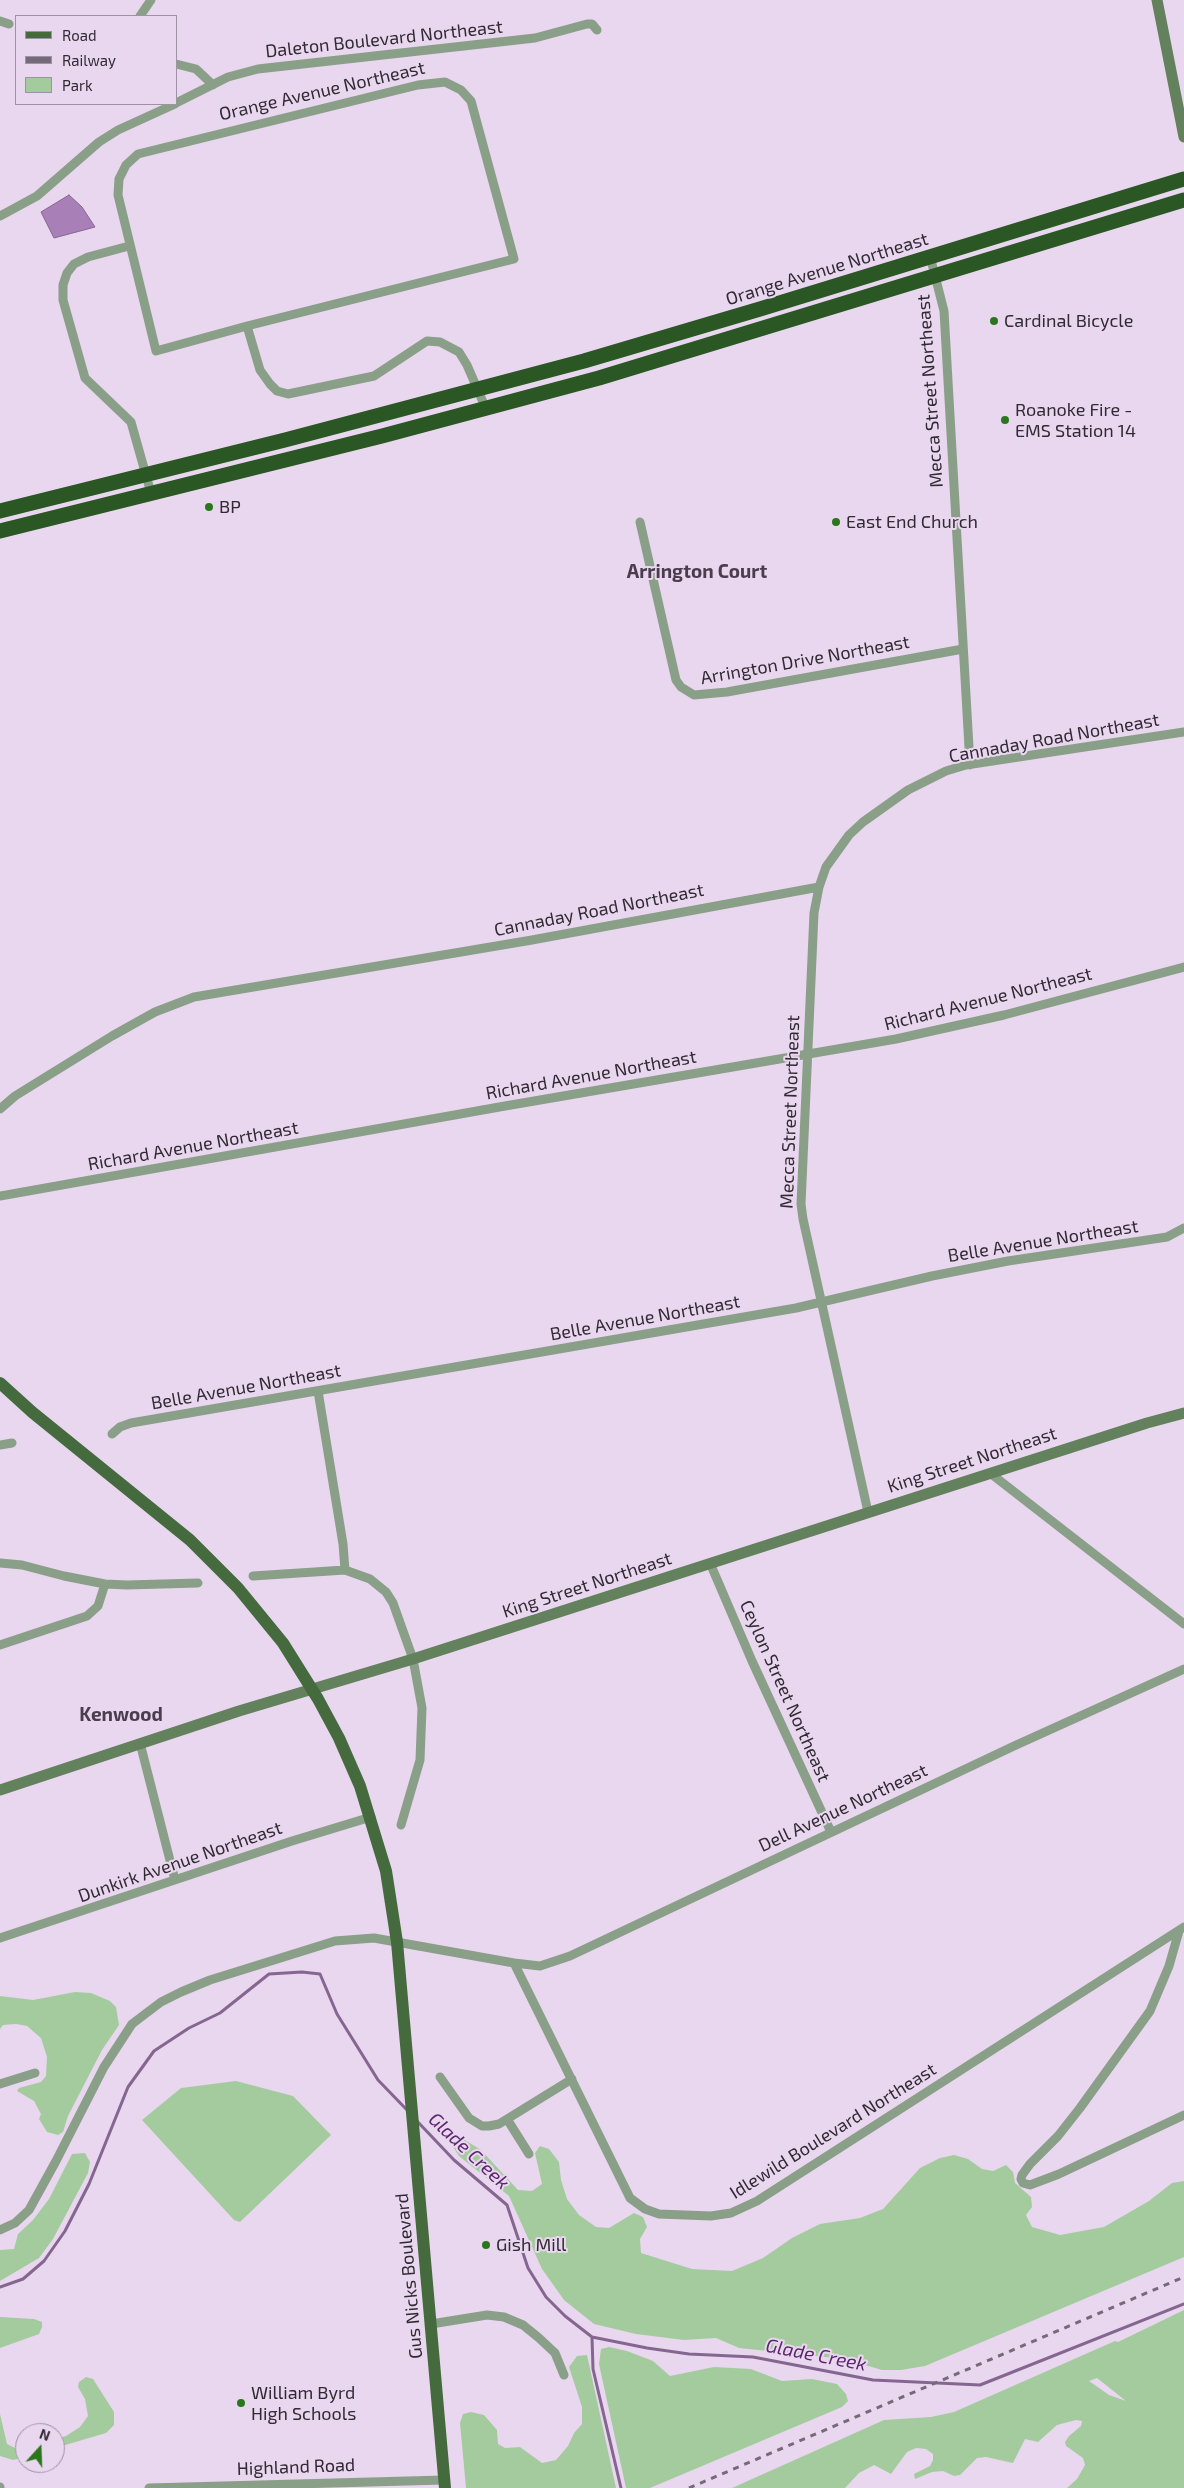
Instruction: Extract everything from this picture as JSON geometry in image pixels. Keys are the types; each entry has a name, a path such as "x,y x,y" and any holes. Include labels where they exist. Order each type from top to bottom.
{"highway":[{"name":"Orange Avenue Northeast","path":"0,511 584,361 760,310 1184,178"},
{"path":"0,531 486,409 722,342 1184,200"}],"main road":[{"name":"Gus Nicks Boulevard","path":"0,1383 32,1412 209,1557 259,1612 283,1643 312,1689 339,1738 371,1817 386,1871 397,1942 445,2484"}],"street":[{"path":"141,15 151,0"},
{"path":"1157,0 1184,137"},
{"name":"Daleton Boulevard Northeast","path":"178,103 228,77 258,69 535,38 587,24 592,24 597,30"},
{"path":"178,64 196,69 213,85"},
{"name":"Orange Avenue Northeast","path":"444,82 461,90 470,102 514,260 247,326 156,352 118,195 119,179 126,165 138,154 418,85 444,82"},
{"name":"Daleton Boulevard Northeast","path":"0,216 37,196 99,142 118,130 174,105"},
{"path":"129,246 88,257 74,264 67,273 63,285 64,300 85,378 131,422 151,493"},
{"name":"Mecca Street Northeast","path":"930,256 945,320 970,765"},
{"path":"247,326 260,370 270,384 277,390 288,394 374,376 427,341 440,342 459,352 478,388 486,409"},
{"name":"Arrington Drive Northeast","path":"640,522 676,680 681,687 694,695 963,649"},
{"name":"Cannaday Road Northeast","path":"0,1109 15,1096 112,1036 155,1012 194,997 532,940 819,887 834,854 863,822 927,779 970,765 1184,732"},
{"name":"Mecca Street Northeast","path":"819,887 814,913 801,1204 802,1220 868,1512"},
{"name":"Richard Avenue Northeast","path":"0,1196 950,1028 1184,967"},
{"name":"Belle Avenue Northeast","path":"112,1434 120,1427 131,1423 822,1302 932,1276 989,1265 1167,1237 1184,1228"},
{"path":"318,1391 343,1544 345,1570"},
{"name":"King Street Northeast","path":"0,1790 140,1743 413,1659 990,1473 1184,1413"},
{"path":"0,1445 12,1443"},
{"path":"990,1473 1184,1624"},
{"path":"0,1563 22,1565 105,1584 198,1583"},
{"name":"Ceylon Street Northeast","path":"710,1563 752,1661 831,1832"},
{"path":"253,1576 345,1570 370,1579 386,1592 398,1612 413,1659 421,1700 422,1740 416,1780 401,1825"},
{"path":"0,1645 87,1616 96,1609 105,1584"},
{"name":"Dell Avenue Northeast","path":"514,1964 540,1966 554,1963 831,1832 1184,1669"},
{"path":"140,1743 175,1880"},
{"name":"Dunkirk Avenue Northeast","path":"0,1938 371,1817"},
{"path":"1182,1929 1150,2011 1080,2108 1022,2175 1021,2179 1026,2185 1038,2182 1184,2115"},
{"name":"Idlewild Boulevard Northeast","path":"514,1964 630,2198 637,2204 659,2214 677,2216 731,2213 745,2208 784,2185 1182,1929"},
{"path":"0,2230 15,2223 29,2210 115,2049 132,2024 144,2013 181,1992 210,1980 335,1941 361,1938 397,1942 514,1964"},
{"path":"0,2084 35,2073"},
{"path":"440,2077 457,2103 474,2123 489,2126 507,2119 572,2079"},
{"path":"507,2119 529,2154"},
{"path":"431,2324 487,2315 504,2317 523,2325 545,2343 555,2353 564,2375"},
{"name":"Highland Road","path":"148,2488 445,2484"}],"green space":[{"path":"75,1992 91,1993 110,2001 116,2007 119,2025 102,2050 68,2116 63,2132 58,2135 47,2132 39,2119 41,2114 34,2101 17,2091 19,2088 41,2082 46,2076 47,2057 41,2038 27,2026 16,2024 3,2025 0,2029 0,1996 33,2000"},
{"path":"236,2081 293,2096 331,2135 240,2222 234,2220 142,2120 181,2088"},
{"path":"460,2137 481,2150 518,2190 532,2191 542,2184 535,2153 540,2146 549,2149 559,2162 561,2180 567,2199 579,2215 596,2227 609,2228 634,2213 643,2217 647,2227 640,2239 641,2253 692,2269 732,2271 763,2258 792,2238 820,2224 860,2218 883,2209 920,2168 940,2158 954,2155 968,2159 982,2169 993,2171 1006,2165 1013,2172 1015,2183 1031,2197 1032,2207 1026,2215 1032,2227 1060,2235 1104,2227 1149,2201 1172,2183 1184,2181 1184,2257 925,2366 901,2370 882,2370 844,2359 739,2348 716,2338 684,2340 636,2334 594,2324 564,2300 542,2269 509,2196 459,2156 452,2145"},
{"path":"85,2153 90,2162 88,2173 53,2239 39,2258 0,2281 0,2250 14,2249 18,2234 33,2220 49,2199 72,2154"},
{"path":"1184,2310 1184,2488 1067,2488 1077,2479 1085,2465 1083,2458 1066,2446 1065,2442 1081,2426 1082,2421 1076,2420 1057,2425 1038,2442 1025,2439 1013,2463 986,2457 977,2458 960,2475 954,2476 943,2471 932,2472 915,2479 914,2474 930,2466 933,2460 933,2454 926,2449 916,2448 907,2452 891,2474 874,2465 859,2473 845,2488 732,2488 884,2420 931,2417 954,2412 1115,2341 1118,2342","holes":["1097,2378 1126,2401 1109,2395 1089,2381"]},
{"path":"0,2317 34,2319 42,2322 42,2327 39,2334 0,2348"},
{"path":"609,2347 627,2351 653,2361 670,2376 714,2367 751,2369 782,2381 812,2379 837,2384 846,2394 848,2401 842,2407 650,2488 626,2488 599,2364 601,2349"},
{"path":"587,2355 616,2488 466,2488 460,2423 463,2414 471,2412 484,2415 497,2430 498,2444 505,2448 520,2447 542,2463 556,2460 568,2446 574,2433 582,2424 582,2407 569,2367 577,2356"},
{"path":"86,2377 93,2379 114,2412 114,2425 106,2433 65,2445 65,2436 80,2427 88,2416 85,2399 78,2387 79,2382"},
{"path":"0,2414 7,2444 15,2448 15,2460 0,2456"}],"shaded area":[{"path":"69,195 82,207 95,227 54,238 41,212"}],"waterway":[{"name":"Glade Creek","path":"0,2287 23,2279 44,2261 65,2231 89,2184 128,2087 154,2051 189,2028 220,2013 269,1974 302,1972 320,1974 337,2014 378,2080 407,2110"},
{"name":"Glade Creek","path":"416,2120 454,2160 507,2205 528,2268 546,2297 565,2316 592,2337 689,2354 753,2357 873,2380 980,2385 1184,2304"},
{"path":"592,2337 593,2369 621,2488"}],"railway":[{"path":"689,2488 1184,2277"}],"place":[{"name":"Cardinal Bicycle","path":"994,321"},
{"name":"Roanoke Fire - EMS Station 14","path":"1005,420"},
{"name":"BP","path":"209,507"},
{"name":"East End Church","path":"836,522"},
{"name":"Gish Mill","path":"486,2245"},
{"name":"William Byrd High Schools","path":"241,2403"}],"district":[{"name":"Arrington Court","path":"697,572"},
{"name":"Kenwood","path":"121,1715"}]}
